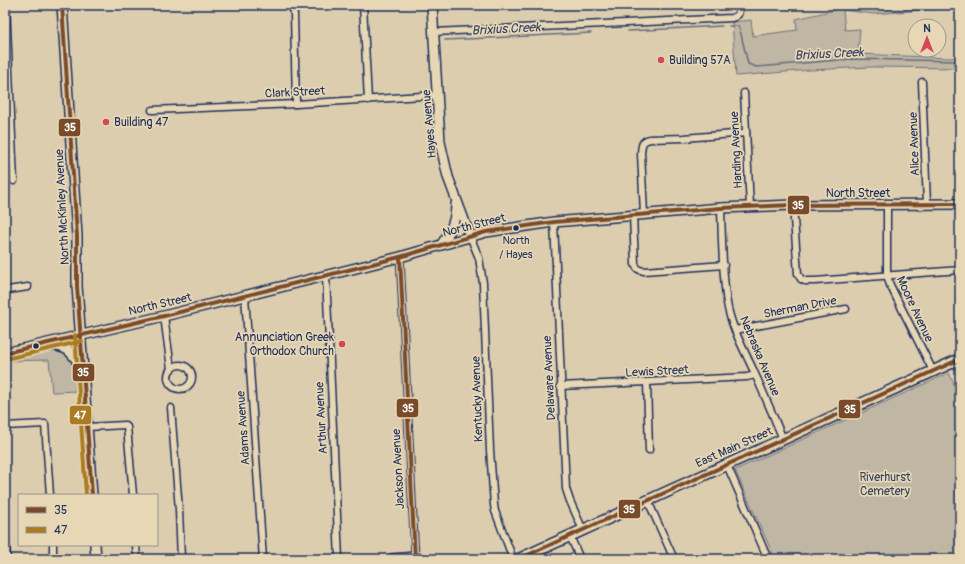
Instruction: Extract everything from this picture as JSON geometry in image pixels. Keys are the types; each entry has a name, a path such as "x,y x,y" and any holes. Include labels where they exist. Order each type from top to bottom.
{"main road":[{"name":"East Main Street","path":"520,559 960,359"}],"street":[{"path":"6,5 14,181"},
{"name":"North McKinley Avenue","path":"62,5 77,236 76,286 81,335 92,494"},
{"path":"291,5 294,14 296,104"},
{"path":"363,5 368,100"},
{"name":"Hayes Avenue","path":"432,5 440,142 448,177 470,236"},
{"path":"434,32 732,18 739,12 739,5"},
{"name":"Alice Avenue","path":"922,82 928,204"},
{"name":"Harding Avenue","path":"744,93 750,206"},
{"name":"Clark Street","path":"152,110 296,104 438,95"},
{"path":"644,214 641,153 642,144 645,140 746,133"},
{"path":"442,244 452,229 455,216 455,196"},
{"name":"North Street","path":"5,353 326,276 400,257 486,232 554,222 750,206 960,204"},
{"path":"793,205 798,274 801,279 805,281 960,270"},
{"name":"Moore Avenue","path":"887,205 887,275 933,371"},
{"name":"Nebraska Avenue","path":"721,208 727,303 735,330 783,439"},
{"path":"633,215 635,264 636,268 639,270 644,271 724,266"},
{"name":"Delaware Avenue","path":"554,222 560,386 566,489 570,502 583,530"},
{"name":"Kentucky Avenue","path":"470,236 479,258 483,283 490,450 494,505 513,559"},
{"name":"Jackson Avenue","path":"400,257 415,558"},
{"name":"Arthur Avenue","path":"326,276 339,559"},
{"path":"8,290 28,287"},
{"name":"Adams Avenue","path":"245,296 263,559"},
{"name":"Sherman Drive","path":"735,330 846,309"},
{"path":"164,316 171,369"},
{"path":"39,345 58,346 70,351 76,358 83,372"},
{"name":"Lewis Street","path":"560,386 747,377 755,375"},
{"path":"647,382 649,450"},
{"path":"171,408 179,510 181,559"},
{"path":"5,426 46,424 50,494"},
{"path":"87,426 124,425 127,427 133,494"},
{"path":"727,465 765,558"},
{"path":"648,501 674,559"},
{"path":"5,535 7,559"},
{"path":"570,536 580,559"},
{"path":"52,546 53,559"},
{"path":"95,546 96,559"},
{"path":"136,546 137,559"},
{"path":"392,559 415,558"}],"green space":[{"path":"839,5 960,5 960,7 873,14 843,10 845,30 860,29 858,54 907,56 907,58 960,57 960,68 871,67 736,76 732,22 751,20 753,36 797,30 796,19 839,9"},
{"path":"59,348 77,361 79,391 52,392 49,360 5,361"},
{"name":"Riverhurst Cemetery","path":"949,373 960,398 960,458 957,459 960,465 960,559 775,559 735,470"}],"waterway":[{"name":"Brixius Creek","path":"628,31 722,26"},
{"name":"Brixius Creek","path":"729,26 738,26 748,64 756,67 851,59 960,61"},
{"name":"Brixius Creek","path":"445,40 591,33"}],"transit line":[{"name":"35","path":"62,5 77,236 77,286 92,494"},
{"name":"35","path":"5,353 164,316 400,257 486,232 554,222 721,208 793,205 960,204"},
{"name":"35","path":"400,257 415,559"},
{"name":"47","path":"75,335 86,494"},
{"name":"47","path":"6,359 82,341"},
{"name":"35","path":"519,559 960,359"}],"place":[{"name":"Building 57A","path":"661,60"},
{"name":"Building 47","path":"106,122"},
{"name":"North / Hayes","path":"516,228"},
{"name":"Annunciation Greek Orthodox Church","path":"342,344"}]}
